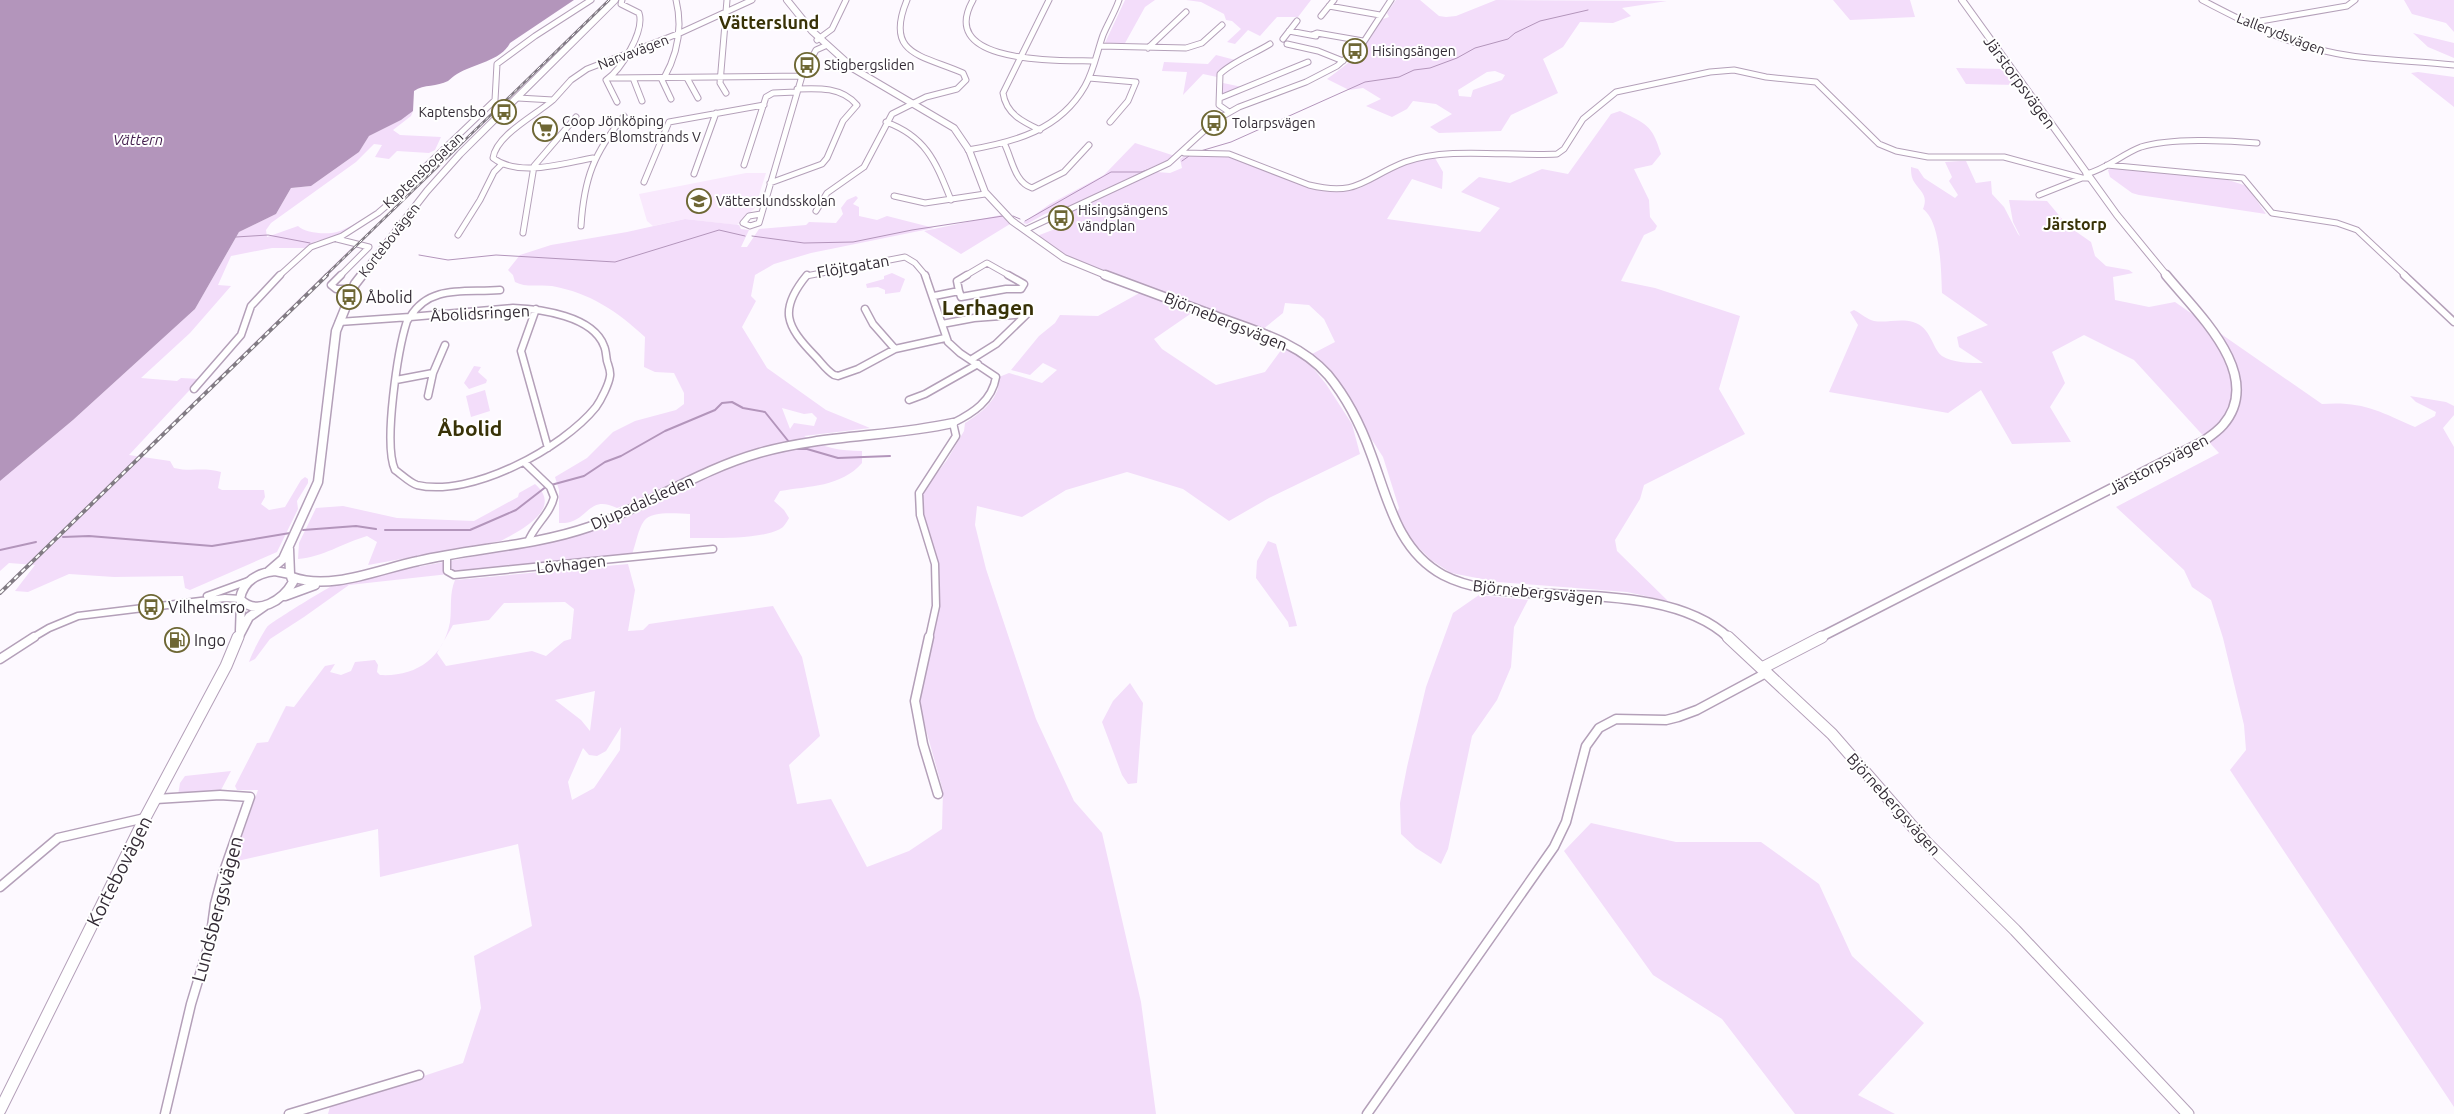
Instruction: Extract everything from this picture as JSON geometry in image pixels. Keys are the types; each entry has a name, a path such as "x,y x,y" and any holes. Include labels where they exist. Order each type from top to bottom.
{"street":[{"name":"Kaptensbogatan","path":"194,389 241,335 255,299 311,247 337,239 364,223 406,189 423,169 495,100 497,84 495,70 500,62 535,36 591,0"},
{"name":"Kortebovägen","path":"268,572 279,563 289,547 314,495 322,464 336,331 352,289 386,243 460,154 616,0"},
{"path":"616,102 606,82 627,54 640,25 640,17 634,9 621,4 622,0"},
{"path":"662,78 674,56 680,33 676,0"},
{"path":"726,92 721,86 720,77 727,0"},
{"name":"Narvavägen","path":"501,166 493,158 496,146 553,100 570,80 580,73 680,33 752,0"},
{"name":"Björnebergsvägen","path":"787,0 818,40 862,76 955,128 968,150 985,194 995,206 1052,251 1074,263 1281,341 1312,360 1333,382 1368,443 1393,520 1403,537 1418,556 1438,571 1456,581 1480,588 1620,600 1675,608 1704,620 1720,630 1832,734 1920,835 2022,937 2188,1114"},
{"path":"818,40 827,35 846,0"},
{"path":"816,211 827,193 864,167 886,122 892,114 926,97 957,89 966,80 963,72 914,53 900,40 897,23 907,0"},
{"path":"973,0 965,22 973,39 991,51 1020,58 1094,61"},
{"path":"1040,130 1012,114 1004,100 1004,88 1049,0"},
{"path":"968,150 1004,143 1053,124 1069,108 1089,78 1119,0"},
{"path":"1321,16 1334,0"},
{"path":"1025,230 1156,170 1184,153 1214,123 1229,112 1318,75 1343,61 1363,41 1391,0"},
{"name":"Järstorpsvägen","path":"1764,670 2187,450 2212,435 2226,420 2235,404 2237,389 2231,360 2224,346 2086,177 1962,0"},
{"name":"Lallerydsvägen","path":"2202,0 2248,24 2301,44 2342,55 2454,65"},
{"path":"2248,24 2347,6 2355,0"},
{"path":"1329,6 1380,15"},
{"path":"1148,48 1186,12"},
{"path":"1283,39 1297,20"},
{"path":"1100,46 1192,47 1202,43 1222,25"},
{"path":"1289,31 1325,38 1329,35 1363,41"},
{"path":"1229,112 1219,105 1220,74 1230,64 1242,61 1270,44"},
{"path":"1287,44 1318,51 1343,61"},
{"path":"761,214 802,76 816,50 825,46"},
{"path":"1220,98 1308,62"},
{"path":"1184,153 1230,154 1323,188 1349,190 1364,185 1393,166 1419,159 1450,155 1557,154 1564,149 1583,119 1616,92 1728,70 1766,77 1816,82 1879,144 1896,151 1928,157 2004,157 2086,177"},
{"path":"610,78 802,76"},
{"path":"633,78 642,101"},
{"path":"662,78 671,99"},
{"path":"687,78 698,98"},
{"path":"1089,78 1132,80 1136,82 1128,101 1110,122"},
{"path":"744,165 766,98 772,93 797,90 832,90 853,100 857,105 841,125 826,161 812,170 770,183"},
{"path":"518,98 553,100"},
{"path":"644,182 667,123 764,104"},
{"path":"694,174 716,113"},
{"path":"581,226 585,181 593,158 624,116"},
{"path":"523,233 526,225 534,166 576,118"},
{"path":"886,122 912,135 926,146 938,166 951,200"},
{"path":"2039,195 2086,177 2126,153 2148,145 2237,140 2257,143"},
{"path":"1004,143 1020,178 1026,187 1032,188 1064,172 1089,145"},
{"path":"458,235 480,200 494,172 501,166 534,166 593,158"},
{"path":"2107,165 2243,178 2272,213 2336,223 2357,230 2454,322"},
{"path":"894,196 918,203 985,194"},
{"path":"337,239 368,247 331,285 336,289 352,289"},
{"name":"Flöjtgatan","path":"934,296 924,272 915,261 905,257 889,259 807,275 796,289 788,321 790,327 803,344 834,375 843,376 895,349 945,338"},
{"path":"987,263 1024,284 1020,289 1006,289 961,297 959,291 957,281 987,263"},
{"name":"Åbolidsringen","path":"339,322 408,317 493,310 536,310 563,315 582,323 603,342 608,351 610,364 609,381 601,400 586,420 525,463 479,480 452,486 426,486 405,480 394,470 392,452 399,342 408,317 414,306 430,297 500,290"},
{"path":"938,794 923,744 914,701 936,606 935,564 920,515 919,492 956,436 953,423 971,414 981,405 992,392 996,377 953,347 945,338 934,296 959,291"},
{"path":"865,309 873,324 895,349"},
{"path":"536,310 520,351 548,448"},
{"path":"942,324 974,318 1027,314 996,344 972,359"},
{"name":"Åbolidsringen","path":"428,396 433,373 445,345"},
{"path":"909,400 925,394 978,364"},
{"path":"396,380 433,373"},
{"name":"Djupadalsleden","path":"268,572 281,570 299,582 330,580 446,556 559,536 589,526 726,464 757,454 827,438 906,431 953,423"},
{"path":"525,463 548,486 554,497 554,503 550,511 533,528 528,542"},
{"name":"Kortebovägen","path":"289,547 291,575"},
{"name":"Lövhagen","path":"446,556 447,571 454,575 712,549"},
{"path":"179,604 218,593 268,572"},
{"path":"276,600 291,588 291,575"},
{"path":"240,600 240,592 251,580"},
{"name":"Djupadalsleden","path":"266,605 330,580"},
{"path":"0,659 49,628 78,616 225,598 240,600 252,606 266,605"},
{"name":"Kortebovägen","path":"240,600 240,633"},
{"name":"Kortebovägen","path":"0,1110 145,818 223,672 240,633 249,617 266,605"},
{"path":"1367,1114 1561,834 1582,754 1588,741 1599,728 1616,719 1666,720 1678,717 1697,710 1764,670"},
{"name":"Lundsbergsvägen","path":"156,799 227,795 247,795 250,797 223,874 215,904 210,941 186,1022 165,1114"},
{"path":"0,887 58,838 145,818"},
{"path":"289,1114 419,1075"}],"shaded area":[{"path":"607,0 611,0 364,240 360,240"},
{"path":"1125,0 1155,0 1145,7 1124,45 1104,45"},
{"path":"1186,0 1311,0 1298,17 1277,17 1260,36 1248,30 1235,44 1227,42 1241,29 1232,21 1226,20 1224,14 1201,2"},
{"path":"1396,0 1420,0 1439,16 1446,17 1456,16 1496,0 1667,1 1622,8 1631,16 1613,23 1580,22 1563,47 1543,59 1558,93 1511,115 1501,131 1439,133 1430,127 1452,114 1436,104 1413,101 1407,109 1392,117 1366,106 1381,99 1363,88 1349,90 1327,79 1358,54 1370,39 1380,20 1389,17 1387,13","holes":["1495,71 1505,75 1502,80 1473,90 1471,97 1459,96 1458,90 1487,72"]},
{"path":"1833,0 1910,0 1915,17 1850,20"},
{"path":"2404,0 2454,0 2454,32 2446,23 2412,14"},
{"path":"2413,33 2454,43 2454,58 2428,47"},
{"path":"1216,55 1243,62 1231,64 1223,72 1223,83 1247,88 1218,100 1217,77 1203,74 1183,95 1187,72 1162,71 1164,62 1208,64"},
{"path":"1956,68 2005,69 2017,85 1966,84"},
{"path":"2418,72 2454,77 2454,107 2411,73"},
{"path":"413,111 411,116 393,130 400,135 441,137 435,150 429,153 397,151 389,159 375,157 382,145 374,144 356,162 271,223 266,230 267,237 298,226 312,232 336,232 372,214 336,237 316,241 306,248 272,248 231,256 218,285 231,286 190,333 141,378 177,381 181,378 200,379 129,455 170,461 174,468 221,472 218,488 222,490 264,490 265,497 261,504 269,510 285,507 301,480 305,477 308,479 308,483 297,501 298,509 277,552 190,590 185,588 183,576 114,577 69,574 28,592 15,591 35,565 9,563 0,571 0,481 73,420 195,309 239,232 276,214 291,188 311,186 359,152 369,136 401,120"},
{"path":"1620,111 1647,126 1658,144 1661,154 1652,165 1634,169 1649,200 1650,217 1657,226 1655,230 1644,235 1621,281 1655,288 1740,316 1719,389 1745,434 1644,485 1640,499 1615,540 1617,551 1668,601 1627,592 1498,582 1451,573 1431,560 1408,537 1397,513 1399,508 1383,457 1330,375 1310,355 1335,342 1324,319 1309,305 1285,303 1283,313 1262,330 1069,258 1037,236 1055,229 1071,212 1156,172 1170,173 1182,168 1180,159 1184,156 1205,154 1234,157 1304,184 1343,191 1360,188 1402,164 1435,158 1443,172 1442,189 1412,179 1387,219 1480,232 1500,208 1461,192 1479,177 1510,183 1542,169 1568,174 1611,114"},
{"path":"1135,143 1175,156 1149,172 1068,208 1061,208 1045,214 1027,224 1023,223 1050,204 1104,175"},
{"path":"1966,161 1976,183 1991,181 1992,194 2004,207 2020,236 2013,222 2009,200 2047,201 2068,226 2091,242 2095,256 2106,266 2129,270 2133,273 2113,277 2115,300 2149,307 2175,302 2322,404 2348,404 2370,408 2415,427 2435,416 2436,412 2416,402 2410,396 2446,402 2454,406 2454,415 2443,428 2454,447 2454,1107 2230,770 2246,750 2244,725 2223,638 2211,600 2192,587 2184,570 2116,507 2219,453 2134,360 2084,335 2052,352 2065,383 2050,407 2071,442 2012,444 1981,390 1948,413 1829,392 1858,325 1850,312 1854,310 1874,321 1903,320 1913,322 1928,333 1942,356 1956,361 1983,363 1959,347 1957,337 1988,325 1942,293 1937,235 1929,215 1923,209 1925,204 1924,196 1911,174 1911,167 1918,169 1924,178 1955,198 1958,195 1949,181 1952,177 1945,162"},
{"path":"2113,167 2219,177 2247,186 2266,214 2132,193 2110,177 2108,170"},
{"name":"Vätterslundsskolan","path":"746,173 766,173 755,208 737,225 685,219 653,226 647,221 639,194"},
{"path":"856,196 858,198 853,204 859,207 859,216 877,220 887,216 934,228 811,253 774,264 755,275 751,296 756,301 742,327 767,368 826,410 870,428 804,436 832,448 862,451 862,463 854,471 834,481 780,491 774,501 784,510 789,518 783,527 765,534 752,536 690,538 690,514 659,514 653,515 644,521 632,554 349,585 270,639 255,659 249,662 267,627 341,581 558,541 608,524 684,486 675,481 642,499 617,508 607,504 599,504 576,519 559,523 559,490 555,477 587,458 613,432 635,421 676,410 684,404 684,393 674,373 655,372 644,367 645,337 613,311 591,298 566,289 552,286 524,285 515,282 513,275 508,270 520,255 551,245 627,232 685,219 739,225 741,229 749,230 741,247 747,247 759,229 806,225 809,222 836,223 843,214 841,208 847,200","holes":["782,408 804,414 812,413 817,418 814,426 794,423 790,429"]},
{"path":"1001,215 1010,224 961,254 924,231"},
{"path":"354,245 358,246 0,596 0,590"},
{"path":"892,273 905,279 900,292 885,294 885,290 878,287 867,288 866,284 884,279 884,276"},
{"path":"1143,291 1196,310 1154,339 1162,349 1216,385 1265,372 1284,346 1309,363 1326,384 1352,424 1360,454 1269,498 1229,521 1183,489 1127,472 1066,490 1022,517 977,506 975,525 986,569 1036,719 1074,801 1102,833 1141,1002 1156,1114 328,1114 330,1107 463,1063 481,1008 474,956 532,926 518,844 380,877 378,829 233,862 258,790 237,790 235,786 257,743 268,742 286,706 294,707 325,666 335,664 330,672 341,675 351,671 355,662 375,660 378,665 377,672 380,675 393,675 416,669 434,656 440,647 437,653 446,666 532,651 546,656 564,641 571,639 574,609 565,602 504,603 489,620 453,625 442,645 450,622 451,596 455,580 628,564 635,590 628,631 643,630 649,624 773,606 802,657 820,736 789,765 797,804 831,799 867,867 909,851 942,829 943,791 918,701 931,645 938,564 922,514 921,494 947,460 964,431 965,423 983,410 997,392 999,377 1009,373 1042,383 1057,370 1043,363 1030,375 1011,370 1039,336 1055,323 1060,315 1098,316","holes":["595,691 590,731 581,720 555,700","621,727 620,750 594,788 572,800 568,782 583,748 589,755 597,756 606,751"]},
{"path":"474,366 481,367 478,372 487,380 486,383 469,389 464,383"},
{"path":"485,390 490,411 471,417 466,396"},
{"path":"535,484 543,493 545,502 542,510 528,525 501,541 368,565 377,542 367,536 316,556 298,559 299,543 316,508 343,506 397,518 474,521 518,497 519,493"},
{"path":"1268,541 1276,544 1297,626 1289,627 1288,622 1256,578 1257,561"},
{"path":"1479,595 1528,600 1514,627 1511,667 1497,700 1472,736 1448,849 1441,864 1416,848 1401,834 1400,803 1426,687 1453,613"},
{"path":"1130,683 1143,703 1137,783 1128,784 1122,775 1102,722 1113,701"},
{"path":"231,771 221,790 178,795 180,783 185,776"},
{"path":"1591,823 1676,842 1761,842 1819,884 1852,956 1924,1023 1858,1095 1895,1114 1795,1114 1722,1019 1653,975 1564,851"}],"water":[{"name":"Vättern","path":"0,0 574,0 510,43 506,49 493,58 456,75 444,83 422,87 414,91 413,111 401,120 369,136 359,152 311,186 291,188 276,214 239,232 195,309 73,420 0,481"}],"waterway":[{"path":"1197,152 1231,142 1365,82 1399,77 1414,70 1430,68 1457,58 1475,48 1508,39 1515,33 1540,21 1588,10"},
{"path":"1182,161 1189,156"},
{"path":"1025,221 1111,172 1141,172 1150,169"},
{"path":"752,236 804,243 853,242 912,230 1003,216"},
{"path":"1013,216 1020,219"},
{"path":"419,255 448,260 496,255 615,262 719,230 745,236"},
{"path":"236,237 268,235 310,243"},
{"path":"551,485 584,476 605,462 621,456 665,431 715,410 722,403 732,402 743,408 765,412 789,442"},
{"path":"794,449 807,449 838,458 890,456"},
{"path":"385,530 470,530 516,510 547,486"},
{"path":"303,530 356,526 376,529"},
{"path":"63,537 89,536 212,546 290,533"},
{"path":"0,550 36,542"}],"railway":[{"path":"325,276 609,0"},
{"path":"0,593 327,275"}],"place":[{"name":"Hisingsängen","path":"1355,51"},
{"name":"Stigbergsliden","path":"807,65"},
{"name":"Kaptensbo","path":"504,112"},
{"name":"Tolarpsvägen","path":"1214,123"},
{"name":"Coop Jönköping Anders Blomstrands V","path":"545,129"},
{"name":"Vätterslundsskolan","path":"699,201"},
{"name":"Hisingsängens vändplan","path":"1061,218"},
{"name":"Åbolid","path":"349,297"},
{"name":"Vilhelmsro","path":"151,607"},
{"name":"Ingo","path":"177,640"}],"district":[{"name":"Vätterslund","path":"769,22"},
{"name":"Järstorp","path":"2075,224"},
{"name":"Lerhagen","path":"988,307"},
{"name":"Åbolid","path":"470,428"}]}
